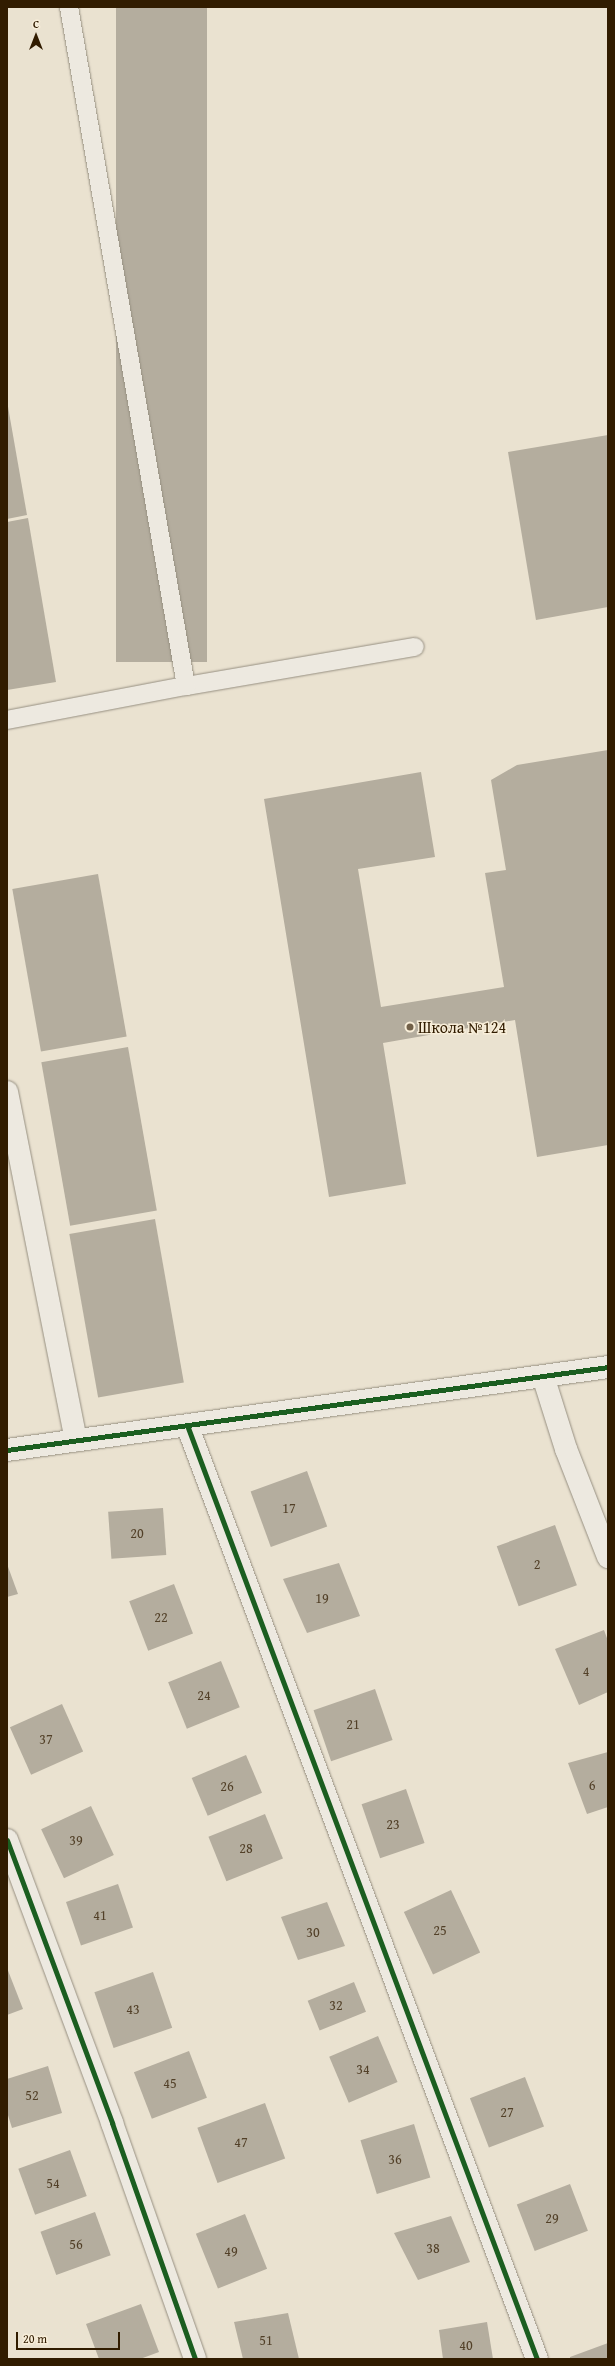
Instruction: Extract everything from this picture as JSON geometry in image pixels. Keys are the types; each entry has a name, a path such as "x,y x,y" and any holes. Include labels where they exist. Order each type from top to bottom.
{"street":[{"path":"7,1092 76,1440"},
{"path":"7,1450 608,1367"},
{"path":"543,1376 566,1449 608,1557"},
{"path":"187,1425 537,2359"},
{"path":"7,1840 110,2115 196,2359"}],"lane":[{"path":"69,7 186,686"},
{"path":"7,720 186,686 414,647"}],"building":[{"path":"116,7 207,7 207,662 116,662"},
{"path":"7,401 27,515 7,519"},
{"path":"608,435 608,607 536,620 508,452"},
{"path":"28,518 56,682 7,690 7,522"},
{"name":"Школа №124","path":"608,750 608,1145 537,1157 515,1020 383,1043 406,1184 329,1197 264,799 421,772 435,857 358,869 381,1007 504,987 485,873 506,870 491,780 517,765"},
{"path":"98,874 127,1036 41,1052 12,889"},
{"path":"128,1047 157,1210 70,1226 41,1062"},
{"path":"155,1219 184,1382 98,1398 69,1234"},
{"path":"307,1471 327,1526 271,1547 251,1492"},
{"path":"163,1508 166,1555 111,1559 108,1512"},
{"path":"555,1525 577,1585 519,1606 497,1546"},
{"path":"339,1563 360,1616 307,1633 283,1579"},
{"path":"7,1564 18,1594 7,1597"},
{"path":"174,1584 193,1633 148,1651 129,1601"},
{"path":"604,1630 608,1641 608,1692 579,1705 555,1649"},
{"path":"221,1661 240,1707 187,1729 168,1682"},
{"path":"375,1689 393,1740 331,1761 314,1710"},
{"path":"62,1704 83,1752 31,1775 10,1727"},
{"path":"608,1752 608,1807 587,1814 568,1763"},
{"path":"246,1755 262,1793 208,1816 192,1778"},
{"path":"406,1789 425,1843 380,1858 362,1804"},
{"path":"91,1806 114,1855 64,1878 41,1829"},
{"path":"265,1814 283,1859 226,1881 208,1837"},
{"path":"118,1884 133,1927 81,1945 66,1902"},
{"path":"451,1890 480,1953 433,1975 404,1912"},
{"path":"327,1902 345,1946 298,1960 281,1917"},
{"path":"7,1968 23,2009 7,2015"},
{"path":"153,1972 172,2028 114,2048 94,1992"},
{"path":"354,1982 366,2012 320,2030 308,2001"},
{"path":"378,2036 398,2082 349,2103 329,2057"},
{"path":"189,2051 207,2098 152,2119 134,2072"},
{"path":"48,2066 62,2113 12,2128 7,2112 7,2079"},
{"path":"525,2077 544,2126 489,2148 470,2098"},
{"path":"265,2103 285,2158 218,2183 197,2128"},
{"path":"414,2124 430,2178 377,2194 360,2140"},
{"path":"70,2150 87,2196 35,2215 18,2169"},
{"path":"570,2184 588,2231 535,2251 517,2204"},
{"path":"95,2212 111,2255 56,2275 40,2232"},
{"path":"245,2214 267,2269 218,2289 196,2234"},
{"path":"451,2216 470,2262 418,2280 394,2233"},
{"path":"141,2304 159,2352 140,2359 99,2359 86,2324"},
{"path":"288,2313 299,2359 243,2359 234,2322"},
{"path":"487,2322 493,2359 443,2359 439,2330"},
{"path":"608,2343 608,2359 570,2359 570,2357"}],"cycle path":[{"path":"7,1450 608,1367"},
{"path":"187,1425 537,2359"},
{"path":"7,1840 112,2123 195,2359"}],"place":[{"name":"Школа №124","path":"410,1027"}]}
